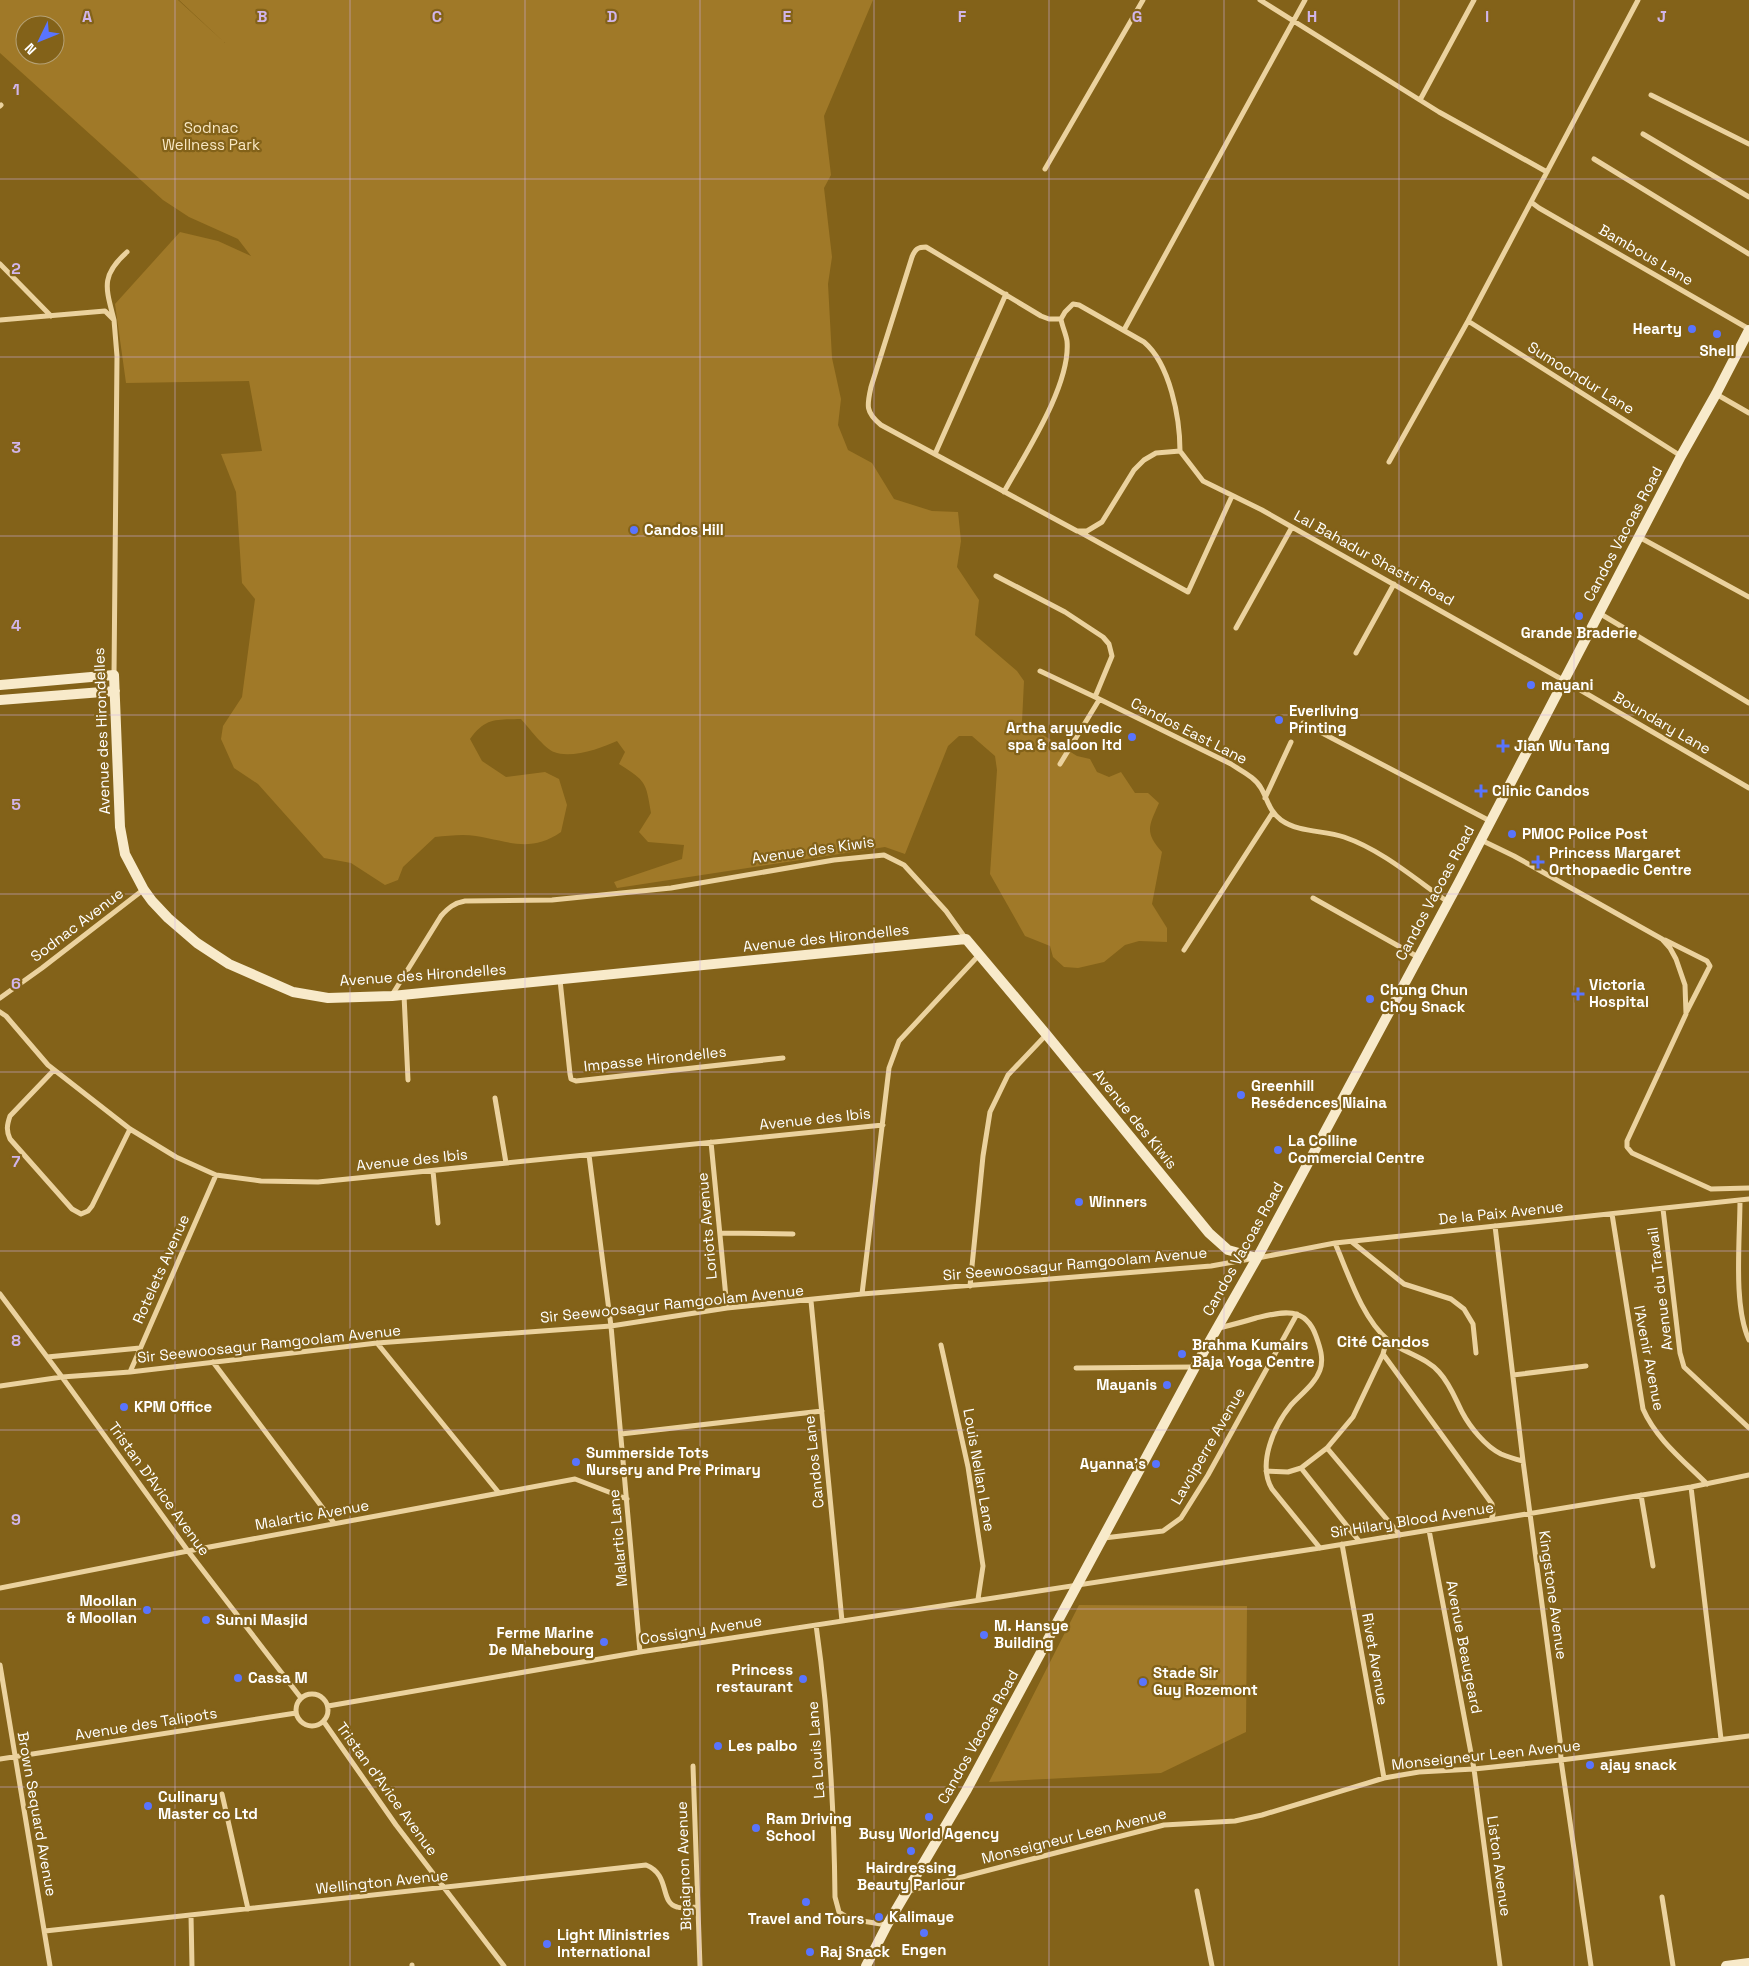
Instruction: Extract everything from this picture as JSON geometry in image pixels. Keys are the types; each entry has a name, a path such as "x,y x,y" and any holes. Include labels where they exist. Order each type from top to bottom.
{"main road":[{"name":"Candos Vacoas Road","path":"866,1966 887,1925 966,1791 1195,1366 1256,1258 1481,840 1598,613 1749,330"},
{"path":"0,685 114,675"},
{"name":"Avenue des Hirondelles","path":"114,675 120,827 125,854 144,890 168,918 197,944 229,964 293,992 328,998 392,996 966,939"},
{"path":"0,700 115,691"},
{"name":"Avenue des Kiwis","path":"966,939 1209,1233 1228,1250 1256,1258"},
{"path":"1733,1966 1749,1963"}],"street":[{"path":"1044,168 1143,0"},
{"path":"1260,0 1420,100 1547,172"},
{"path":"1124,330 1305,0"},
{"path":"1420,100 1474,0"},
{"path":"1389,462 1468,321 1638,0"},
{"path":"1651,96 1749,144"},
{"path":"1643,134 1749,197"},
{"path":"1594,159 1749,254"},
{"name":"Bambous Lane","path":"1531,202 1749,330"},
{"path":"1060,319 1041,316 926,247 919,247 915,250 871,387 868,409 871,417 881,425 1188,592 1232,496"},
{"name":"Avenue des Hirondelles","path":"114,675 117,356 114,320 107,282 110,270 127,252"},
{"path":"0,264 51,316"},
{"path":"935,454 1006,294"},
{"path":"1060,319 1069,307 1079,304 1152,349 1168,379 1180,432 1180,451 1156,453 1144,460 1134,470 1102,522 1097,527 1087,531 1077,531"},
{"path":"0,320 105,311 114,320"},
{"path":"1004,492 1053,401 1064,371 1067,342 1060,319"},
{"name":"Sumoondur Lane","path":"1468,321 1681,456"},
{"path":"1716,394 1749,413"},
{"name":"Lal Bahadur Shastri Road","path":"1180,451 1203,481 1262,510 1563,680"},
{"path":"1236,628 1292,527"},
{"path":"1639,537 1749,597"},
{"path":"996,576 1065,612 1103,637 1110,644 1112,656 1097,698 1060,764"},
{"path":"1356,653 1394,584"},
{"path":"1598,613 1749,702"},
{"name":"Candos East Lane","path":"1040,671 1231,764 1261,787 1273,812 1282,820 1294,826 1343,836 1374,850 1448,902"},
{"name":"Boundary Lane","path":"1563,680 1749,788"},
{"path":"1303,723 1490,822"},
{"path":"1265,798 1291,742"},
{"path":"1184,950 1273,812"},
{"path":"1481,840 1710,964 1627,1140 1627,1146 1632,1153 1711,1189 1749,1188"},
{"name":"Avenue des Kiwis","path":"392,996 440,916 456,902 552,900 671,888 834,860 884,855 904,865 946,911 966,939"},
{"name":"Sodnac Avenue","path":"0,998 144,890"},
{"path":"1313,898 1418,957"},
{"path":"1662,939 1670,948 1682,975 1685,985 1686,1014"},
{"path":"862,1294 889,1068 899,1040 979,955"},
{"name":"Impasse Hirondelles","path":"560,979 570,1074 571,1079 576,1081 783,1058"},
{"path":"404,994 408,1080"},
{"name":"Avenue des Ibis","path":"0,1012 54,1070 130,1129 176,1157 216,1175 261,1181 318,1182 883,1125"},
{"path":"970,1286 983,1156 990,1112 1008,1075 1046,1034"},
{"path":"54,1070 10,1116 7,1132 10,1139 72,1209 80,1214 88,1211 92,1206 130,1129"},
{"path":"495,1098 506,1163"},
{"name":"Loriots Avenue","path":"711,1142 727,1308"},
{"name":"Malartic Lane","path":"589,1155 611,1326 640,1652"},
{"path":"433,1171 438,1223"},
{"name":"Rotelets Avenue","path":"130,1372 216,1175"},
{"name":"De la Paix Avenue","path":"1256,1258 1335,1243 1749,1199"},
{"path":"1740,1200 1740,1283 1743,1326 1749,1340"},
{"name":"Avenue du Travail","path":"1663,1208 1680,1353 1684,1367 1749,1428"},
{"name":"l'Avenir Avenue","path":"1612,1214 1643,1408 1648,1421 1658,1434 1707,1484"},
{"name":"Kingstone Avenue","path":"1495,1226 1522,1461 1561,1760 1591,1966"},
{"path":"720,1233 793,1234"},
{"path":"1352,1242 1404,1284 1451,1299 1464,1309 1473,1324 1476,1353"},
{"path":"1335,1243 1366,1314 1387,1339 1408,1353 1425,1361 1439,1372 1451,1389 1463,1414 1480,1436 1500,1453 1522,1461"},
{"name":"Sir Seewoosagur Ramgoolam Avenue","path":"0,1386 62,1377 130,1372 377,1344 611,1326 727,1308 862,1294 1211,1266 1256,1258"},
{"name":"Tristan D'Avice Avenue","path":"0,1294 188,1551 301,1698"},
{"name":"Candos Lane","path":"811,1300 842,1621"},
{"path":"1216,1329 1281,1312 1297,1314 1308,1322 1315,1331 1322,1356 1321,1369 1311,1384 1292,1404 1277,1427 1270,1448 1266,1480 1320,1548"},
{"name":"Lavoiperre Avenue","path":"1104,1538 1163,1531 1181,1518 1208,1475 1297,1314"},
{"path":"1266,1471 1288,1472 1300,1468 1326,1448 1353,1418 1383,1354 1387,1339"},
{"path":"377,1344 499,1494"},
{"name":"Louis Nellan Lane","path":"941,1345 968,1467 983,1566 978,1599"},
{"path":"47,1357 140,1348"},
{"path":"1383,1354 1492,1504 1493,1514 1491,1520"},
{"path":"213,1362 334,1524"},
{"path":"1076,1368 1195,1366"},
{"path":"1513,1375 1586,1366"},
{"path":"621,1434 822,1411"},
{"path":"1326,1448 1400,1535"},
{"path":"1300,1468 1359,1541"},
{"name":"Sir Hilary Blood Avenue","path":"1078,1584 1530,1514 1749,1475"},
{"name":"Malartic Avenue","path":"0,1588 575,1479 627,1500"},
{"path":"1690,1487 1722,1739"},
{"path":"1641,1495 1653,1566"},
{"name":"Avenue Beaugeard","path":"1429,1530 1474,1769"},
{"name":"Rivet Avenue","path":"1342,1544 1384,1778"},
{"name":"Cossigny Avenue","path":"328,1706 640,1652 1078,1584"},
{"name":"La Louis Lane","path":"816,1625 824,1684 830,1760 835,1897 839,1912 850,1919 887,1925"},
{"name":"Brown Sequard Avenue","path":"0,1665 50,1966"},
{"path":"317,1694 322,1697 328,1706 327,1717 324,1722 319,1725 308,1726 299,1720 296,1714 297,1702 301,1698 306,1695 317,1694"},
{"name":"Avenue des Talipots","path":"0,1759 296,1714"},
{"name":"Tristan d'Avice Avenue","path":"324,1722 396,1825 504,1966"},
{"name":"Monseigneur Leen Avenue","path":"908,1891 1164,1825 1201,1822 1221,1823 1262,1814 1384,1778 1420,1772 1474,1769 1561,1760 1749,1736"},
{"name":"Bigaignon Avenue","path":"693,1766 700,1966"},
{"name":"Liston Avenue","path":"1474,1769 1500,1966"},
{"path":"222,1794 248,1908"},
{"name":"Wellington Avenue","path":"44,1931 646,1865 654,1868 660,1874 669,1902 676,1907 697,1907"},
{"path":"1197,1890 1212,1966"},
{"path":"1662,1897 1673,1966"},
{"path":"191,1915 192,1966"}],"green space":[{"name":"Sodnac Wellness Park","path":"0,0 178,0 225,43 179,0 873,0 824,116 831,175 824,188 832,257 828,284 832,358 841,399 838,425 848,450 872,463 894,499 932,511 958,512 961,541 957,567 979,600 975,635 1017,671 1024,681 1022,722 1077,756 1090,759 1097,772 1109,777 1121,772 1135,793 1148,793 1159,803 1150,829 1156,845 1162,852 1152,904 1167,928 1167,942 1139,941 1125,945 1104,962 1078,968 1064,967 1053,957 1050,946 1025,936 990,874 997,770 995,756 972,736 959,736 948,746 905,854 885,847 617,888 614,882 682,859 684,845 648,842 639,832 651,813 648,795 640,779 619,764 625,752 617,741 586,752 561,754 546,747 521,719 492,721 481,727 470,739 482,761 506,777 545,772 559,779 567,805 561,832 536,843 524,844 477,836 453,835 435,837 403,867 398,880 385,885 351,863 324,858 258,784 234,768 221,739 223,726 242,697 255,599 242,583 236,492 221,454 262,451 249,381 126,383 115,304 180,232 218,241 251,256 238,239 189,217 163,200 0,53"},
{"name":"Stade Sir Guy Rozemont","path":"1079,1605 1247,1606 1246,1732 1161,1773 989,1782"}],"place":[{"name":"Hearty","path":"1692,329"},
{"name":"Shell","path":"1717,334"},
{"name":"Candos Hill","path":"634,530"},
{"name":"Grande Braderie","path":"1579,616"},
{"name":"mayani","path":"1531,685"},
{"name":"Everliving Printing","path":"1279,720"},
{"name":"Artha aryuvedic spa & saloon ltd","path":"1132,737"},
{"name":"Jian Wu Tang","path":"1503,746"},
{"name":"Clinic Candos","path":"1481,791"},
{"name":"PMOC Police Post","path":"1512,834"},
{"name":"Princess Margaret Orthopaedic Centre","path":"1538,862"},
{"name":"Victoria Hospital","path":"1578,994"},
{"name":"Chung Chun Choy Snack","path":"1370,999"},
{"name":"Greenhill Resédences Niaina","path":"1241,1095"},
{"name":"La Colline Commercial Centre","path":"1278,1150"},
{"name":"Winners","path":"1079,1202"},
{"name":"Brahma Kumairs Baja Yoga Centre","path":"1182,1354"},
{"name":"Mayanis","path":"1167,1385"},
{"name":"KPM Office","path":"124,1407"},
{"name":"Summerside Tots Nursery and Pre Primary","path":"576,1462"},
{"name":"Ayanna's","path":"1156,1464"},
{"name":"Moollan & Moollan","path":"147,1610"},
{"name":"Sunni Masjid","path":"206,1620"},
{"name":"M. Hansye Building","path":"984,1635"},
{"name":"Ferme Marine De Mahebourg","path":"604,1642"},
{"name":"Cassa M","path":"238,1678"},
{"name":"Princess restaurant","path":"803,1679"},
{"name":"Stade Sir Guy Rozemont","path":"1143,1682"},
{"name":"Les palbo","path":"718,1746"},
{"name":"ajay snack","path":"1590,1765"},
{"name":"Culinary Master co Ltd","path":"148,1806"},
{"name":"Busy World Agency","path":"929,1817"},
{"name":"Ram Driving School","path":"756,1828"},
{"name":"Hairdressing Beauty Parlour","path":"911,1851"},
{"name":"Travel and Tours","path":"806,1902"},
{"name":"Kalimaye","path":"879,1917"},
{"name":"Engen","path":"924,1933"},
{"name":"Light Ministries International","path":"547,1944"},
{"name":"Raj Snack","path":"810,1952"}],"district":[{"name":"Cité Candos","path":"1383,1341"}]}
